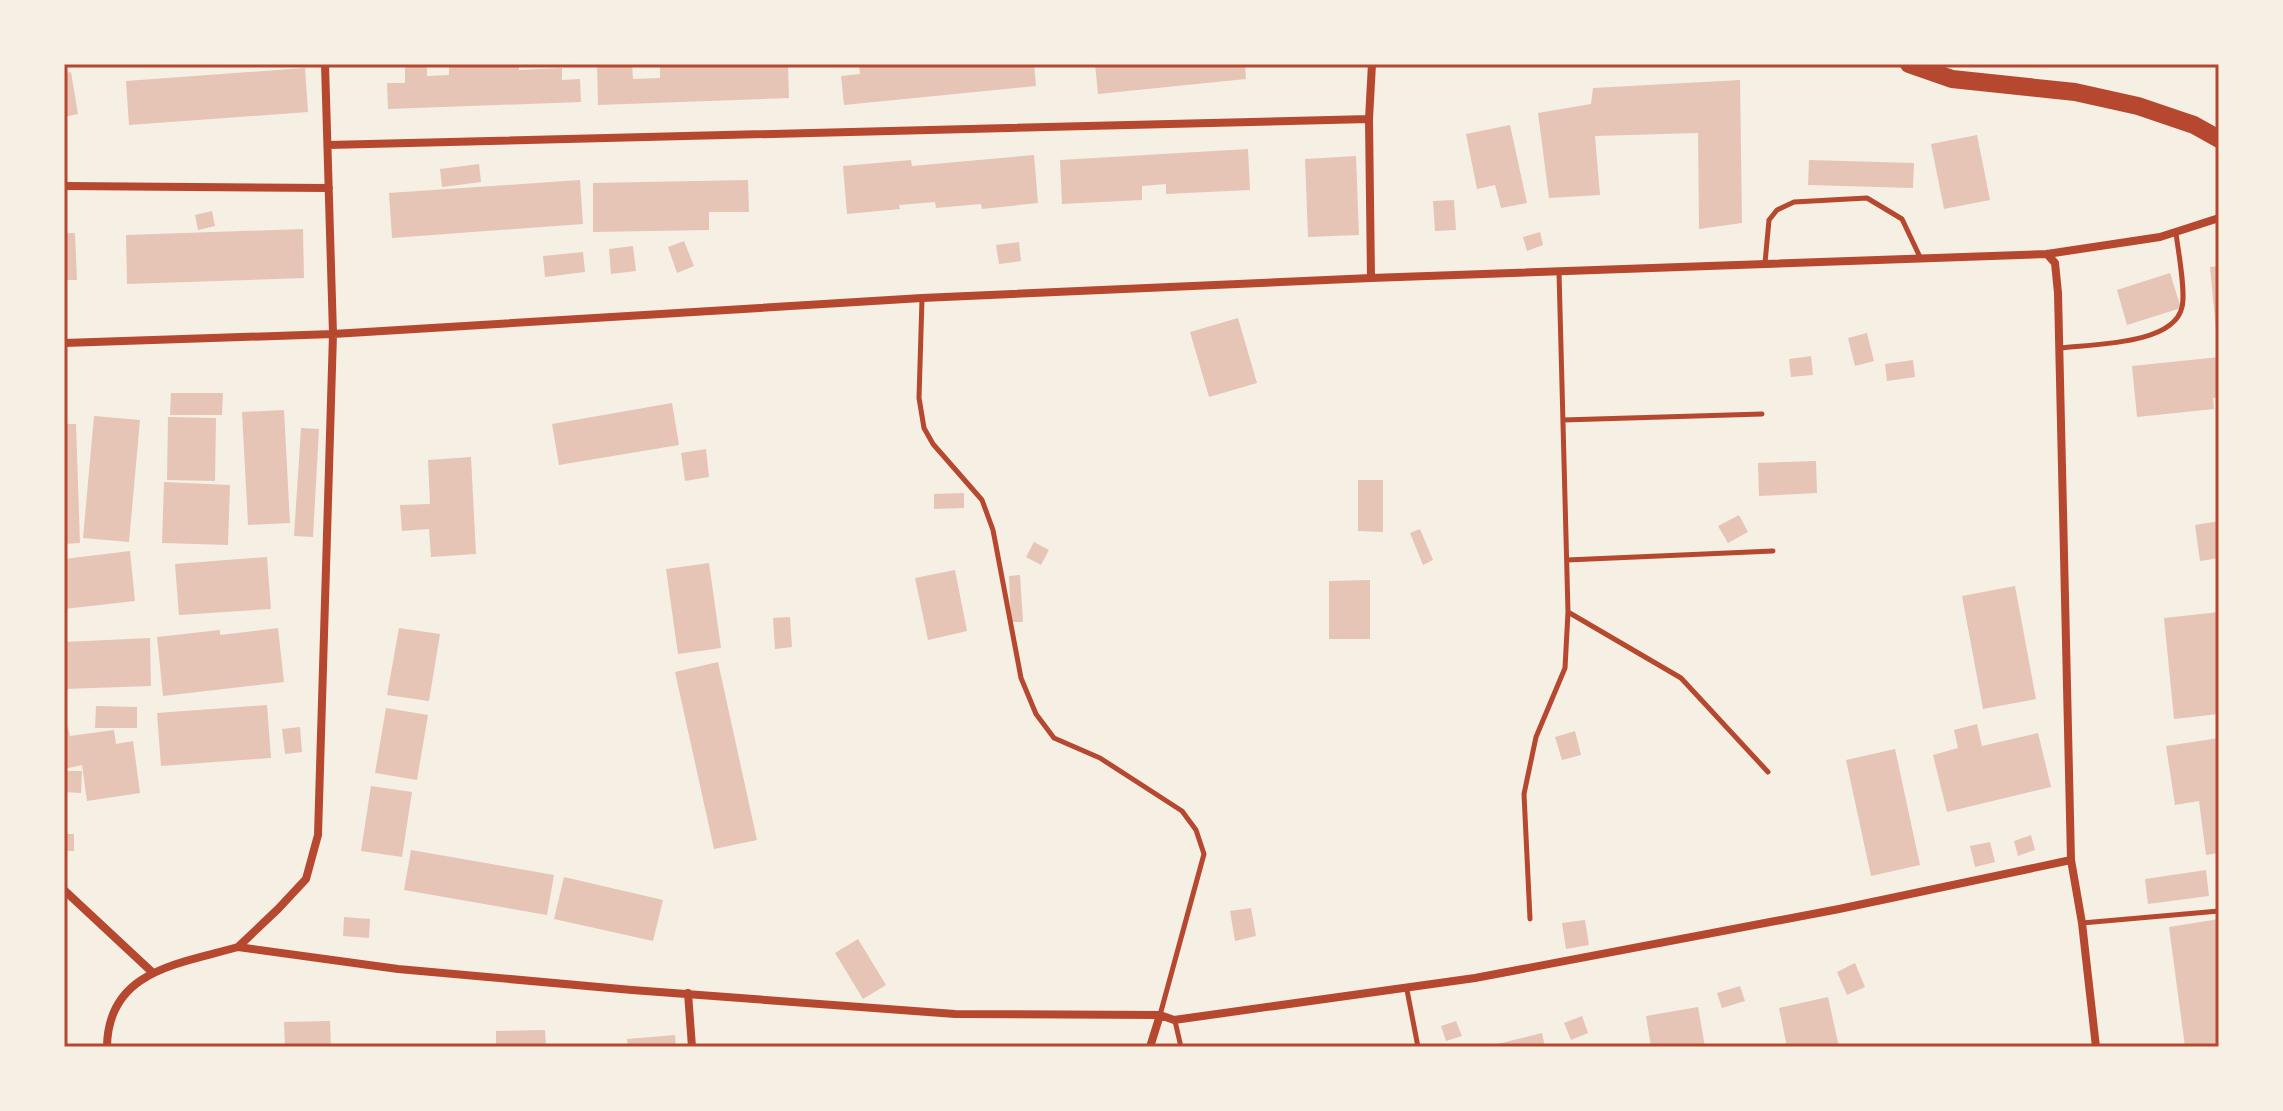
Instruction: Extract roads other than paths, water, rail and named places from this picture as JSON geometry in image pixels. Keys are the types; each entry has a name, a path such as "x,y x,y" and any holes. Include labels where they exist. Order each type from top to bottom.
{"highway":[{"path":"1909,64 1952,79 2075,92 2138,106 2194,125 2219,139"}],"street":[{"path":"238,947 306,879 318,835 333,334 325,64"},
{"path":"1371,278 1369,119 1372,64"},
{"path":"328,145 1369,119"},
{"path":"64,186 329,188"},
{"path":"64,343 333,334 922,298 1371,278 2047,254 2160,237 2219,218"},
{"path":"2047,254 2057,271 2071,860 2082,923 2096,1047"},
{"path":"107,1047 108,1024 124,995 152,972 238,947 398,969 955,1014 1160,1015 1174,1020 1407,990 1839,909 2071,860"},
{"path":"64,890 152,972"},
{"path":"688,993 692,1047"},
{"path":"1150,1047 1160,1015"}],"lane":[{"path":"1765,263 1769,220 1777,210 1794,202 1867,198 1902,219 1920,257"},
{"path":"2060,348 2154,336 2176,321 2183,306 2176,232"},
{"path":"1530,919 1524,794 1536,737 1565,668 1568,612 1559,271"},
{"path":"922,298 919,398 924,428 933,444 982,500 993,530 1021,678 1036,714 1054,738 1100,758 1182,811 1196,830 1204,854 1160,1015"},
{"path":"1563,420 1762,414"},
{"path":"1567,560 1773,551"},
{"path":"1568,612 1681,678 1768,772"},
{"path":"2082,923 2219,911"},
{"path":"1407,990 1418,1047"},
{"path":"1174,1020 1181,1047"}]}
